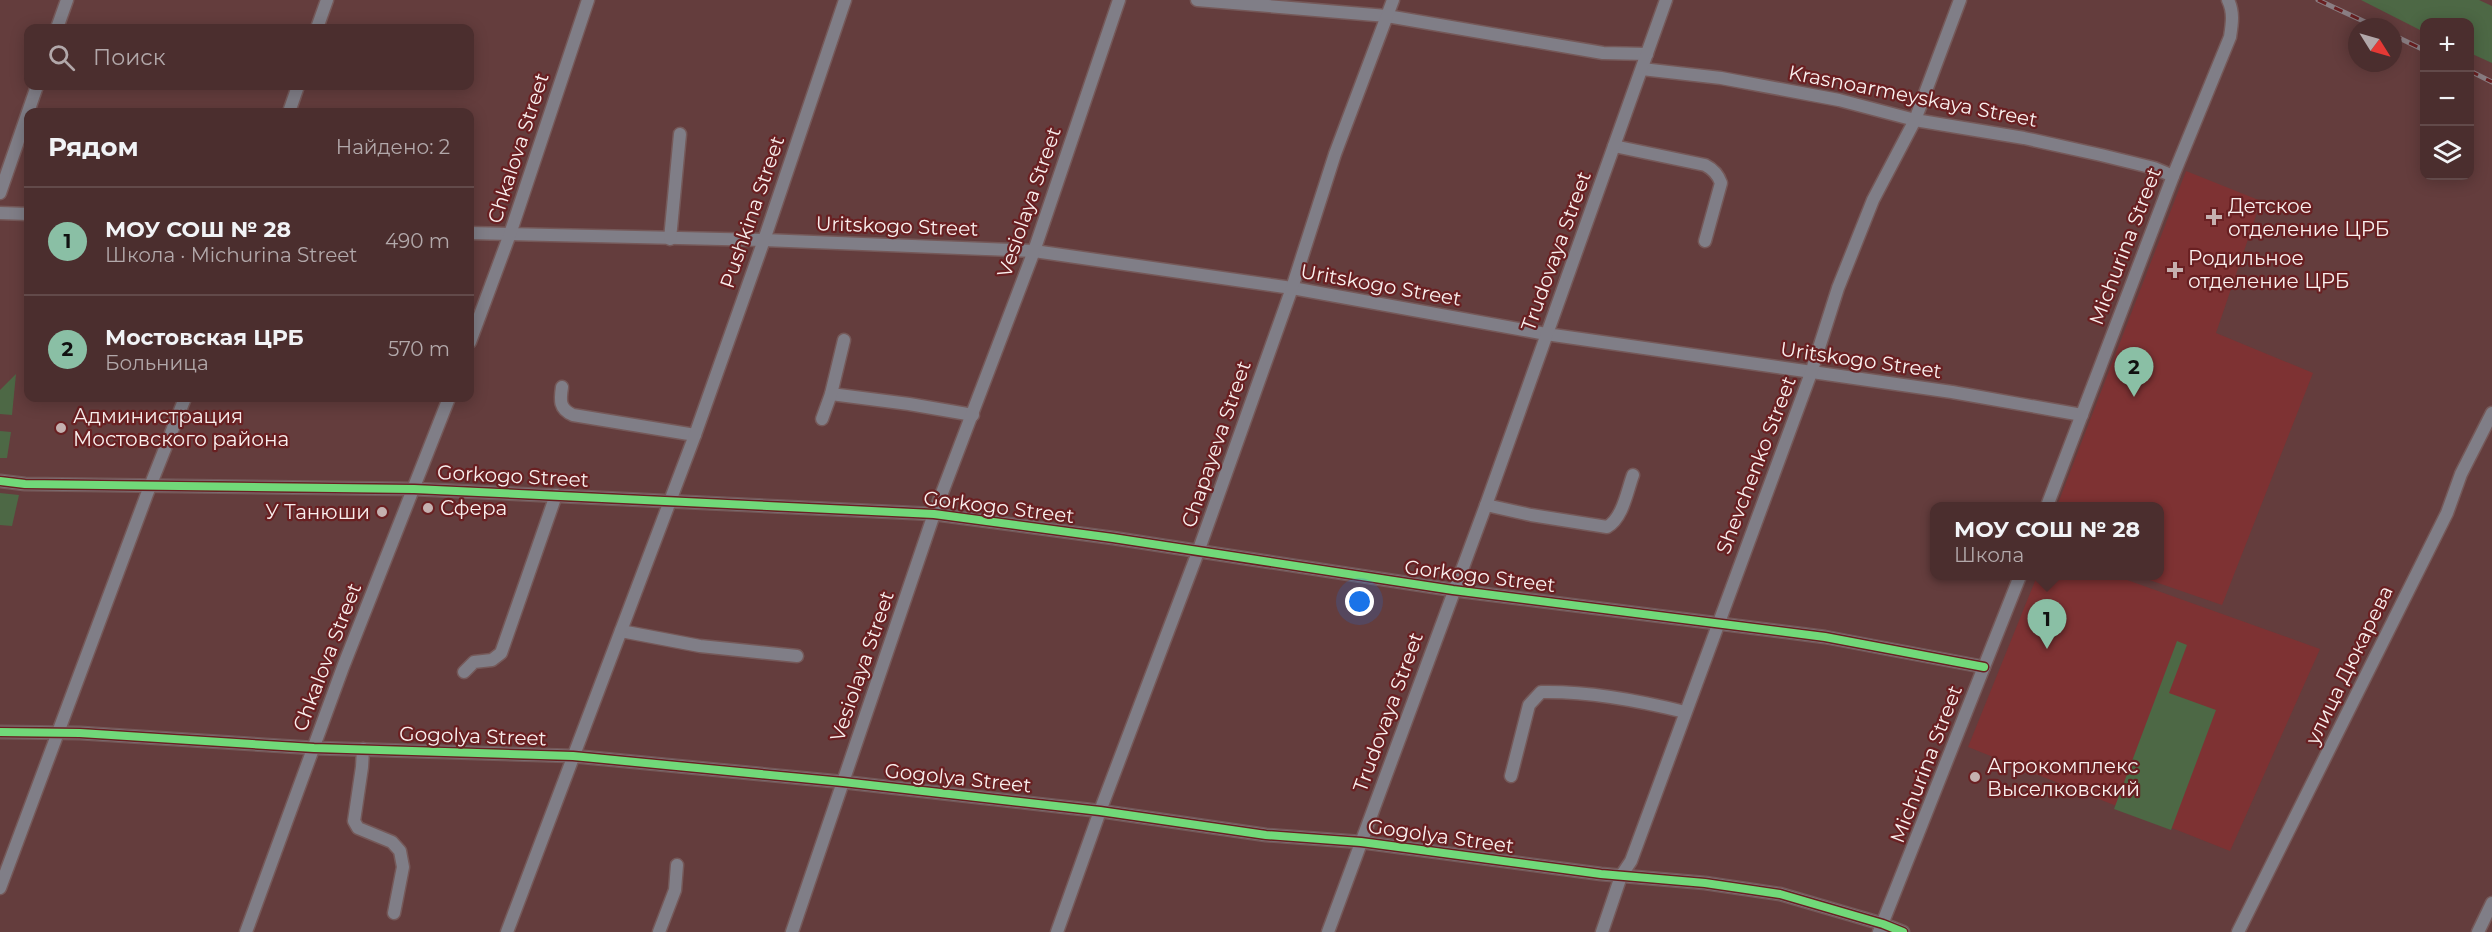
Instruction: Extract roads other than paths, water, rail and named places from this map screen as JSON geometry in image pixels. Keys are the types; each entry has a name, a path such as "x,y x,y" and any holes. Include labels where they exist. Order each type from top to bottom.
{"street":[{"path":"58,24 66,0"},
{"path":"318,24 327,0"},
{"name":"Chkalova Street","path":"474,331 510,234 588,0"},
{"name":"Pushkina Street","path":"507,932 695,435 845,0"},
{"name":"Vesiolaya Street","path":"792,932 934,514 1034,251 1119,0"},
{"path":"1197,0 1387,16 1603,53 1647,54"},
{"name":"Chapayeva Street","path":"1058,932 1100,811 1198,552 1292,288 1335,154 1393,0"},
{"name":"Trudovaya Street","path":"1328,932 1486,505 1666,0"},
{"name":"Shevchenko Street","path":"1602,932 1621,876 1631,861 1720,622 1738,567 1811,373 1838,288 1873,201 1915,120 1960,0"},
{"name":"Michurina Street","path":"2049,502 2173,176 2230,37 2232,20 2228,0"},
{"name":"Krasnoarmeyskaya Street","path":"1642,69 1721,78 1839,100 1915,120 2057,145 2154,168 2173,176"},
{"path":"29,108 36,90"},
{"path":"290,108 297,90"},
{"path":"0,193 24,124"},
{"path":"670,239 680,134"},
{"path":"1614,146 1705,165 1712,169 1721,183 1705,241"},
{"path":"0,213 24,214"},
{"name":"Uritskogo Street","path":"474,232 764,240 1034,251 1292,288 1546,334 1952,392 2082,415"},
{"path":"822,419 831,394 844,340"},
{"path":"562,387 560,400 562,406 566,412 573,415 695,435"},
{"path":"831,394 973,415"},
{"path":"0,888 183,402"},
{"name":"Chkalova Street","path":"246,932 343,667 447,402"},
{"name":"улица Дюкарева","path":"2238,932 2447,513 2461,474 2492,413"},
{"path":"1486,505 1607,527 1618,515 1633,475"},
{"name":"Gorkogo Street","path":"0,481 25,484 414,489 670,499 934,514 1113,538 1453,591 1720,622 1824,637 1984,667"},
{"name":"Gorkogo Street","path":"464,672 474,662 492,660 501,653 556,495"},
{"name":"Michurina Street","path":"1881,928 2018,580"},
{"path":"621,631 700,646 797,656"},
{"path":"1511,776 1529,705 1541,692 1616,699 1658,705 1685,712"},
{"name":"Gogolya Street","path":"0,732 314,747 573,756 843,782 1100,811 1266,835 1361,842 1780,894 1881,928 1903,932"},
{"path":"363,749 354,821 358,828 392,842 400,851 403,867 394,913"},
{"path":"659,932 675,890 678,865"},
{"path":"2478,932 2492,903"}],"railway":[{"path":"2318,0 2357,18"},
{"path":"2402,39 2420,48"},
{"path":"2472,72 2492,82"}],"place":[{"name":"Детское отделение ЦРБ","path":"2214,217"},
{"name":"Родильное отделение ЦРБ","path":"2175,270"},
{"name":"Мостовская ЦРБ","path":"2134,397"},
{"name":"Администрация Мостовского района","path":"61,428"},
{"name":"Сфера","path":"428,508"},
{"name":"У Танюши","path":"382,512"},
{"name":"МОУ СОШ № 28","path":"2047,649"},
{"name":"Агрокомплекс Выселковский","path":"1975,777"}]}
